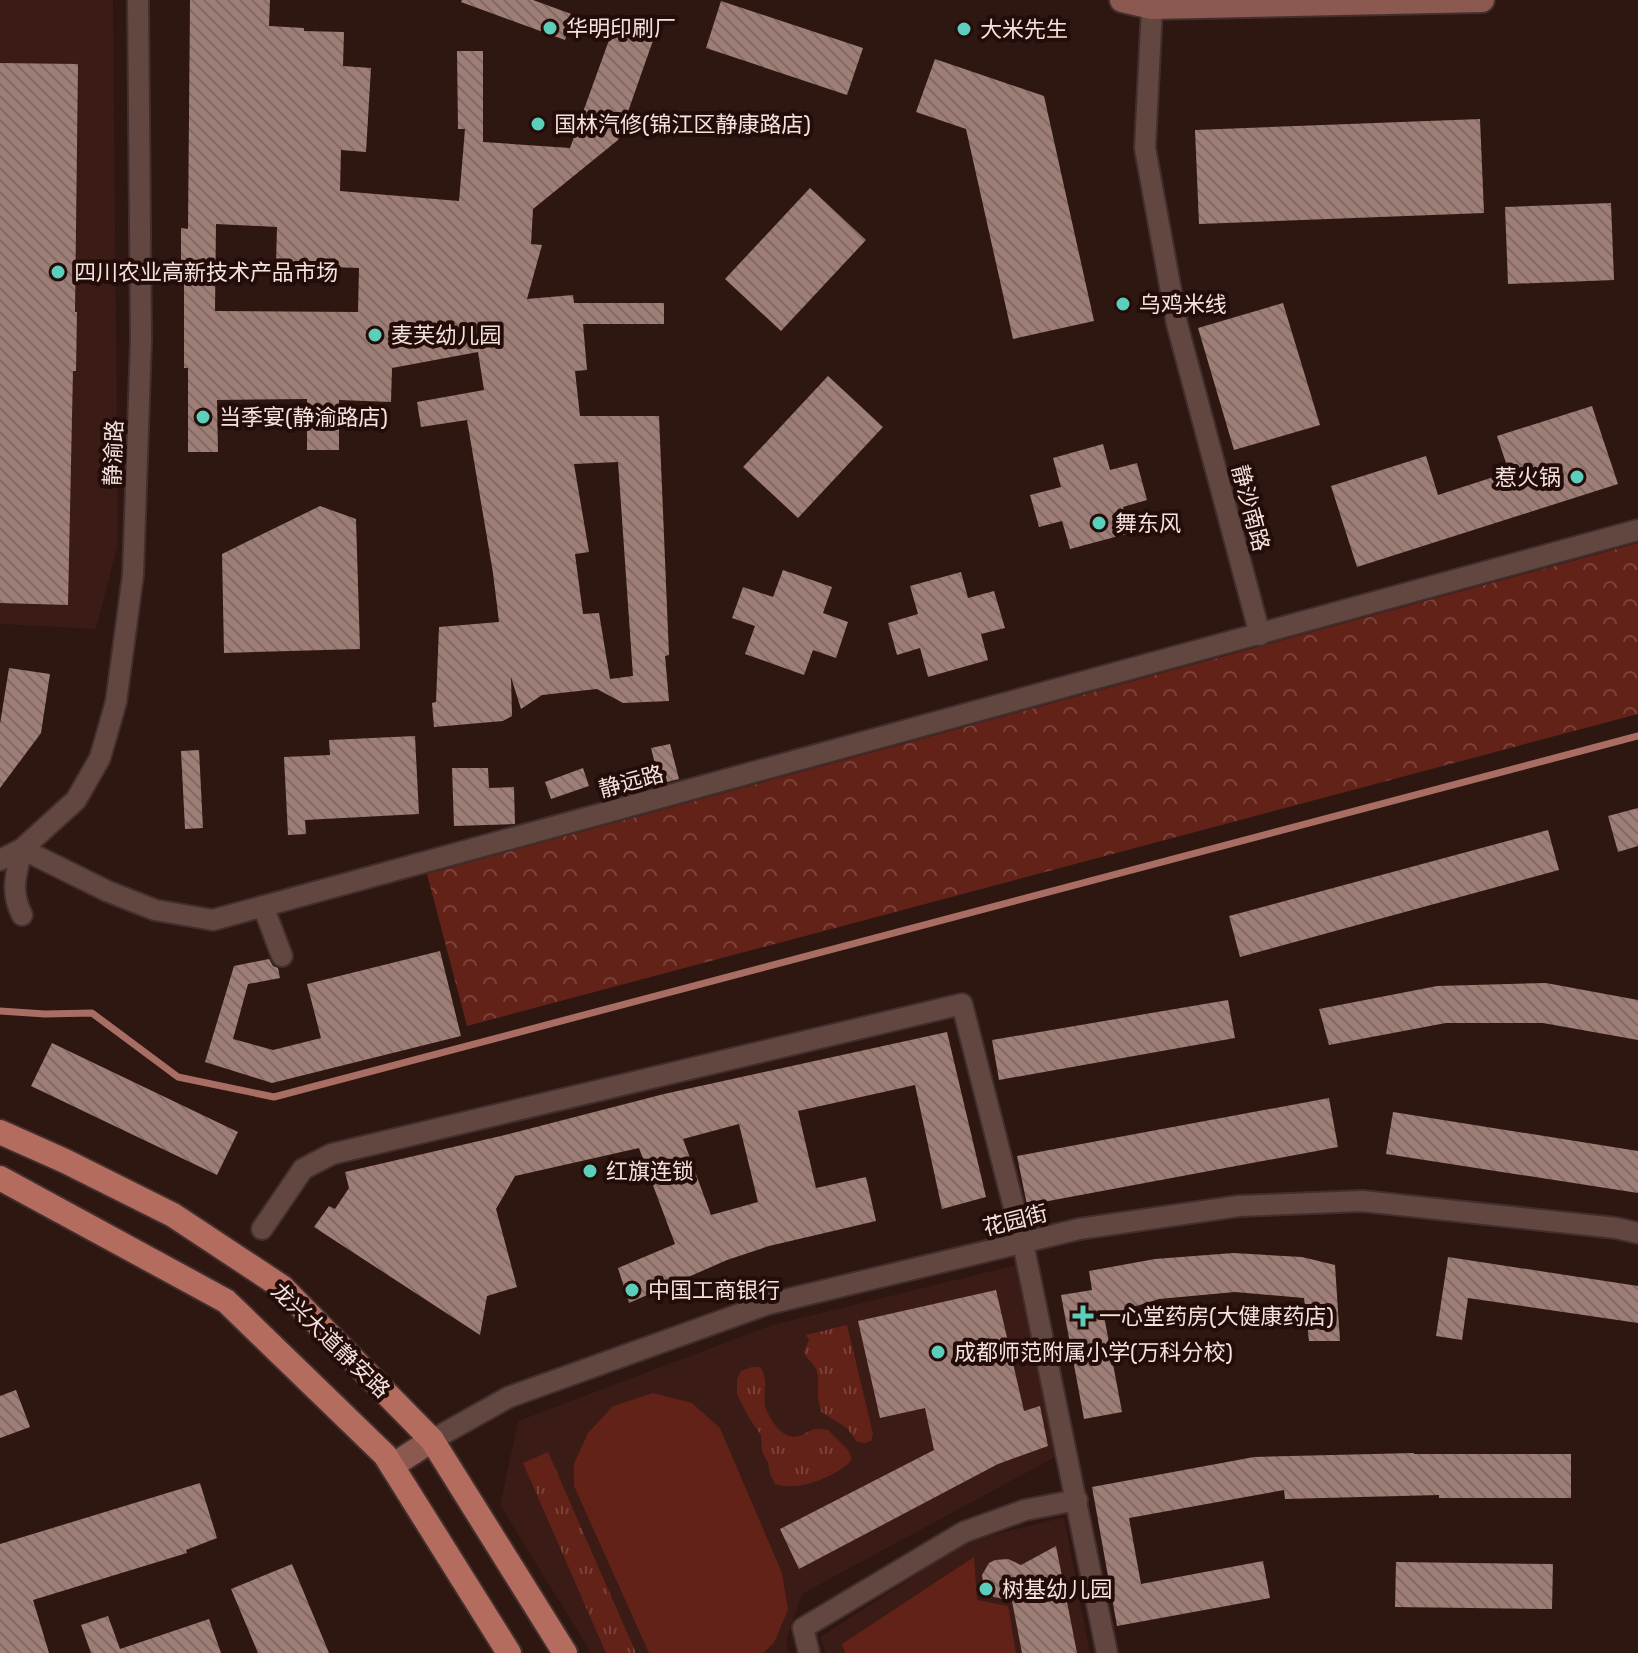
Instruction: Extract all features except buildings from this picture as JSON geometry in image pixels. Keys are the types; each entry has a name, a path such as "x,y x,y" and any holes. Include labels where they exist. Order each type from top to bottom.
{"main road":[{"path":"1122,0 1482,0"},
{"name":"龙兴大道静安路","path":"0,1132 173,1215 282,1287 432,1440 565,1653"},
{"name":"龙兴大道静安路","path":"0,1178 226,1301 385,1455 509,1653"},
{"path":"392,1466 432,1440"}],"street":[{"name":"静渝路","path":"0,860 22,849 76,800 100,758 116,702 133,575 141,340 138,0"},
{"name":"静沙南路","path":"1151,2 1145,148 1177,324 1260,635"},
{"path":"1260,635 1638,530"},
{"name":"静远路","path":"22,849 107,891 155,910 213,920 1260,635"},
{"path":"22,849 14,900 22,915"},
{"path":"263,906 282,956"},
{"path":"262,1229 303,1169 332,1154 962,1004 1023,1243 1107,1653"},
{"name":"花园街","path":"432,1440 509,1397 768,1304 1079,1229 1239,1206 1362,1201 1616,1228 1638,1233"},
{"path":"809,1653 803,1628 964,1532 1025,1510 1077,1500"}],"shaded area":[{"name":"四川农业高新技术产品市场","path":"0,0 113,0 118,544 96,629 0,624"},
{"path":"1016,1265 1057,1456 802,1594 786,1641 789,1653 591,1653 500,1505 518,1421 772,1325"},
{"name":"树基幼儿园","path":"1064,1517 1090,1653 826,1653 820,1637 969,1541"}],"green space":[{"path":"1638,543 1638,714 467,1026 427,874"},
{"path":"847,1325 873,1434 871,1441 865,1443 857,1442 847,1428 821,1412 817,1373 804,1352 809,1340 806,1335"},
{"path":"760,1367 763,1372 766,1409 781,1431 796,1437 814,1429 828,1430 848,1450 852,1460 816,1481 794,1486 775,1484 762,1452 761,1435 737,1394 737,1379 741,1371"},
{"path":"653,1393 692,1403 720,1428 782,1573 788,1610 774,1643 763,1653 649,1653 574,1486 574,1464 588,1433 613,1406"},
{"path":"548,1452 636,1653 606,1653 523,1463"},
{"path":"974,1557 977,1600 1008,1606 1016,1653 845,1653 842,1644"}],"waterway":[{"path":"0,1011 92,1013 178,1077 274,1097 1638,736"}],"place":[{"name":"华明印刷厂","path":"550,28"},
{"name":"大米先生","path":"964,29"},
{"name":"国林汽修(锦江区静康路店)","path":"538,124"},
{"name":"四川农业高新技术产品市场","path":"58,272"},
{"name":"乌鸡米线","path":"1123,304"},
{"name":"麦芙幼儿园","path":"375,335"},
{"name":"当季宴(静渝路店)","path":"203,417"},
{"name":"惹火锅","path":"1577,477"},
{"name":"舞东风","path":"1099,523"},
{"name":"红旗连锁","path":"590,1171"},
{"name":"中国工商银行","path":"632,1290"},
{"name":"一心堂药房(大健康药店)","path":"1083,1316"},
{"name":"成都师范附属小学(万科分校)","path":"938,1352"},
{"name":"树基幼儿园","path":"986,1589"}]}
